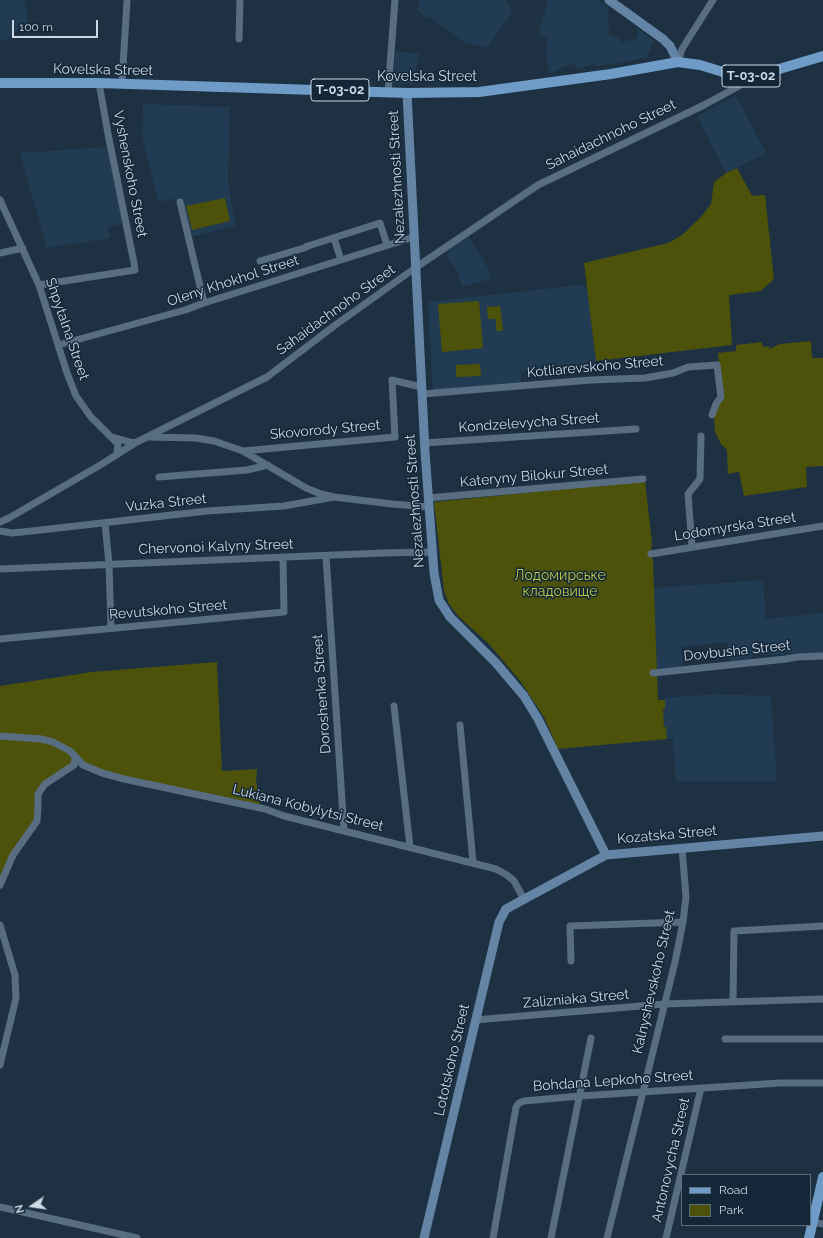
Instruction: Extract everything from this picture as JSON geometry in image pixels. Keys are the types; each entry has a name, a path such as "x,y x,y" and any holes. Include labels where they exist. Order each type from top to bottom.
{"main road":[{"name":"Kovelska Street","path":"0,83 100,83 407,93 479,92 611,74 678,62 700,65 736,76 759,75 823,56"},
{"path":"809,1238 823,1177"}],"street":[{"path":"122,84 127,0"},
{"path":"239,39 240,0"},
{"path":"388,92 395,0"},
{"path":"608,0 664,39 670,46 678,62"},
{"path":"678,62 682,50 713,0"},
{"name":"Sahaidachnoho Street","path":"0,522 97,467 135,443 267,377 334,326 415,268 538,185 739,86 742,83 743,76"},
{"name":"Vyshenskoho Street","path":"39,285 135,270 108,134 100,83"},
{"name":"Nezalezhnosti Street","path":"407,93 424,443 434,573 439,600 450,617 500,667 524,696 538,719 606,854"},
{"name":"Shpytalna Street","path":"0,200 39,285 76,396 91,417 112,437 135,443"},
{"path":"180,202 204,303"},
{"path":"260,261 380,223 387,245"},
{"name":"Oleny Khokhol Street","path":"58,345 179,312 414,237"},
{"path":"334,238 341,260"},
{"path":"0,252 23,248"},
{"name":"Kotliarevskoho Street","path":"422,390 645,378 673,373 688,368 717,365 721,397 712,414"},
{"name":"Skovorody Street","path":"243,451 395,437 392,380 422,390"},
{"name":"Kondzelevycha Street","path":"424,443 636,429"},
{"path":"692,547 688,494 700,479 701,436"},
{"path":"112,437 118,444 118,453"},
{"path":"148,437 196,438 214,441 243,451 306,488 334,497"},
{"path":"159,477 247,470 268,465"},
{"name":"Kateryny Bilokur Street","path":"334,497 392,504 428,503 643,479"},
{"name":"Vuzka Street","path":"0,531 12,533 25,532 207,511 284,506 334,497"},
{"path":"105,523 109,564 111,628"},
{"name":"Lodomyrska Street","path":"651,554 823,526"},
{"name":"Chervonoi Kalyny Street","path":"0,569 432,552"},
{"name":"Doroshenka Street","path":"326,556 344,831"},
{"name":"Revutskoho Street","path":"0,638 284,612 282,558"},
{"name":"Dovbusha Street","path":"653,673 797,657 823,656"},
{"path":"394,706 410,847"},
{"path":"460,725 473,862"},
{"name":"Lukiana Kobylytsi Street","path":"0,736 41,739 53,742 70,751 83,765 102,773 124,779 265,808 284,816 473,862 496,869 514,881 524,899"},
{"path":"0,885 13,855 37,821 38,794 45,784 74,765 75,758"},
{"name":"Kozatska Street","path":"524,899 606,854 823,836"},
{"name":"Kalnyshevskoho Street","path":"607,1238 683,922 686,897 682,848"},
{"name":"Lototskoho Street","path":"424,1238 499,922 506,909 524,899"},
{"path":"571,961 570,926 683,922"},
{"path":"0,925 15,975 16,998 0,1065"},
{"path":"733,1002 734,930 823,926"},
{"name":"Zalizniaka Street","path":"476,1020 664,1004 823,999"},
{"path":"551,1238 591,1038"},
{"path":"725,1039 823,1039"},
{"name":"Bohdana Lepkoho Street","path":"493,1238 516,1107 519,1103 524,1101 580,1096 701,1088 780,1083 823,1083"},
{"name":"Antonovycha Street","path":"666,1238 701,1088"},
{"path":"1,1208 120,1236 137,1238"},
{"path":"813,1222 823,1224"}],"shaded area":[{"path":"0,0 25,0 28,21 6,40 0,40"},
{"path":"419,0 506,0 505,2 510,5 511,9 510,15 488,47 465,43 431,18 427,18 417,10"},
{"path":"548,0 598,0 608,7 609,35 618,38 621,42 636,39 638,30 654,40 647,58 597,66 596,64 577,69 575,64 561,67 561,69 557,71 549,73 546,57 547,37 538,34"},
{"path":"395,51 419,54 413,84 395,84 393,82"},
{"path":"736,96 766,153 726,173 697,116"},
{"path":"143,104 230,107 228,183 236,226 190,237 182,202 174,199 158,202 142,135"},
{"path":"106,147 123,224 108,227 110,238 47,248 20,153"},
{"path":"469,237 488,268 491,279 462,287 458,273 447,256 451,248"},
{"path":"580,285 588,289 596,363 583,364 583,366 521,372 521,383 433,390 428,302"},
{"path":"763,580 766,619 823,613 823,653 752,655 751,659 729,661 728,642 682,647 682,667 657,670 654,588"},
{"path":"715,694 771,696 777,782 676,782 673,739 667,739 666,728 664,728 663,709 665,698"}],"green space":[{"path":"737,168 752,196 765,195 774,279 761,291 729,295 732,345 596,361 584,263 668,243 682,235 701,217 711,204 714,182 726,173"},
{"path":"225,198 230,221 192,230 186,206"},
{"path":"479,301 483,348 442,352 438,304"},
{"path":"500,306 503,331 496,331 496,319 488,319 487,307"},
{"path":"811,341 812,358 823,358 823,466 806,467 807,487 744,496 739,472 728,474 727,450 721,444 715,432 714,419 716,409 722,398 718,353 736,351 736,345 762,342 763,347 769,346 769,349 780,344"},
{"path":"480,364 481,376 456,377 456,365"},
{"name":"Лодомирське кладовище","path":"645,481 652,543 651,550 653,561 658,700 665,700 665,709 663,709 664,727 666,727 667,739 558,749 544,717 521,682 488,643 459,617 449,604 444,591 434,502"},
{"path":"217,662 222,771 257,769 256,780 260,805 108,773 73,760 73,764 44,784 36,821 0,880 0,686 92,672"}]}
